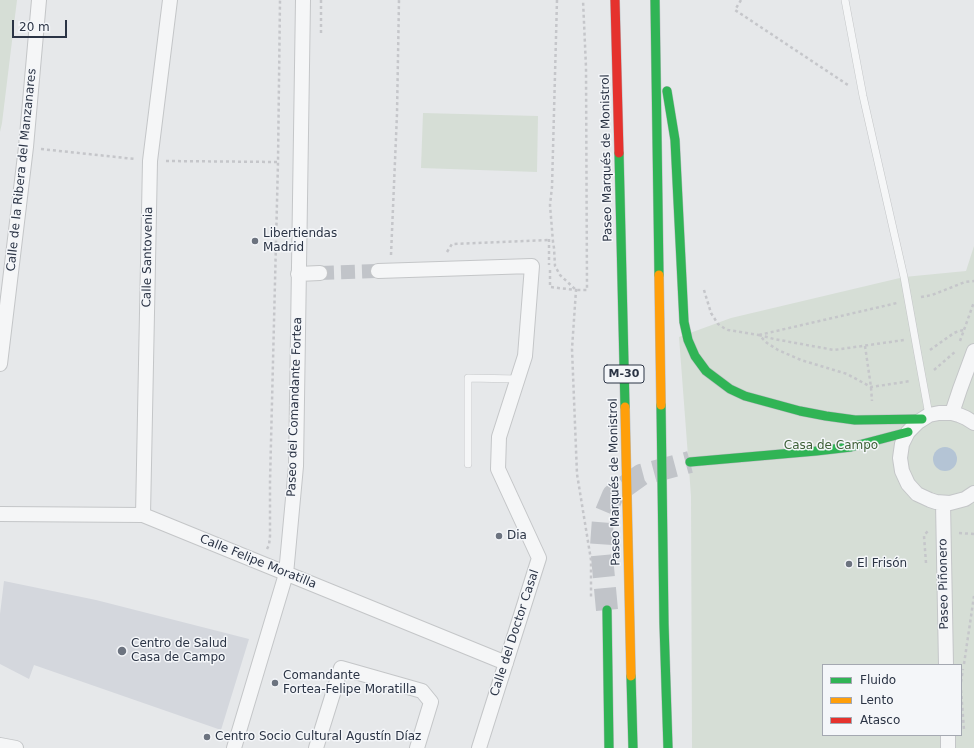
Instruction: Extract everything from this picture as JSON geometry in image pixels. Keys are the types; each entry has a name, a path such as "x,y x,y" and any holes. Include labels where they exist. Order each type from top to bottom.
{"highway":[{"name":"Paseo Marqués de Monistrol","path":"615,0 633,748"},
{"name":"M-30","path":"655,0 664,624 668,748"},
{"path":"655,16 676,140 684,322 688,340 695,356 706,371 730,389 746,396 781,406 826,416 856,420 925,417"},
{"path":"690,462 852,447 908,432"},
{"path":"607,610 609,748"}],"street":[{"name":"Calle de la Ribera del Manzanares","path":"0,364 26,147 39,0"},
{"name":"Calle Santovenia","path":"143,515 150,161 170,0"},
{"name":"Paseo del Comandante Fortea","path":"234,748 286,574 296,466 303,0"},
{"name":"Calle del Doctor Casal","path":"384,270 532,266 525,356 499,437 498,469 539,558 478,748"},
{"path":"298,274 320,273"},
{"path":"952,413 960,389 968,350"},
{"path":"974,423 966,418 952,413 939,413 925,417 914,425 908,432 902,444 900,458 904,478 917,494 930,500 943,503 965,499 974,493"},
{"name":"Paseo Piñonero","path":"943,503 946,664"},
{"name":"Calle Felipe Moratilla","path":"0,514 143,515 506,663"},
{"path":"316,748 340,668 422,691 431,702 417,748"},
{"path":"948,736 948,748"},
{"path":"0,745 16,748"}],"lane":[{"path":"845,0 863,96 904,277 923,380 925,417"},
{"path":"468,464 468,378 518,379"}],"path":[{"path":"263,552 269,545 270,536 280,0"},
{"path":"384,270 397,114 399,0"},
{"path":"557,0 552,187 550,205 555,266 560,275 576,290"},
{"path":"549,239 550,287 587,290 586,67 583,0"},
{"path":"741,0 735,10 863,96"},
{"path":"445,255 452,244 549,239 553,242"},
{"path":"759,335 932,295 965,282 974,281"},
{"path":"703,287 711,313 715,320 720,326 728,330 834,350 915,338"},
{"path":"576,290 572,349 577,474 591,560 591,600"},
{"path":"918,354 929,350 954,333 964,330"},
{"path":"759,335 767,343 778,350 801,360 847,374 871,387 923,380 956,351 968,350"},
{"path":"866,346 873,419"},
{"path":"962,675 974,596"},
{"path":"962,705 964,734"}],"shaded area":[{"name":"Centro de Salud Casa de Campo","path":"4,581 96,600 249,639 221,730 34,665 29,679 0,664 0,614"}],"green space":[{"path":"0,0 17,0 0,132"},
{"path":"423,113 538,116 537,172 421,168"},
{"name":"Casa de Campo","path":"974,246 974,748 692,748 691,496 679,337 731,318 904,277 966,271"}],"water":[{"path":"945,447 950,448 956,454 956,464 950,470 945,471 940,470 934,464 933,459 934,454 940,448"}],"tunnel":[{"path":"320,273 378,271"},
{"path":"607,610 601,546 603,519 613,495 641,475 690,462"}],"traffic: fast":[{"path":"655,0 659,275"},
{"path":"667,91 675,140 684,322 688,340 695,356 706,371 730,389 745,396 800,411 855,420 922,419"},
{"path":"619,153 625,407"},
{"path":"661,405 664,624 668,748"},
{"path":"690,462 851,447 908,432"},
{"path":"607,610 609,748"},
{"path":"631,676 633,748"}],"traffic: slow":[{"path":"659,275 661,405"},
{"path":"625,407 631,676"}],"traffic: jam":[{"path":"615,0 619,153"}],"place":[{"name":"Libertiendas Madrid","path":"255,241"},
{"name":"Dia","path":"499,536"},
{"name":"El Frisón","path":"849,564"},
{"name":"Centro de Salud Casa de Campo","path":"122,651"},
{"name":"Comandante Fortea-Felipe Moratilla","path":"275,683"},
{"name":"Centro Socio Cultural Agustín Díaz","path":"207,737"}]}
